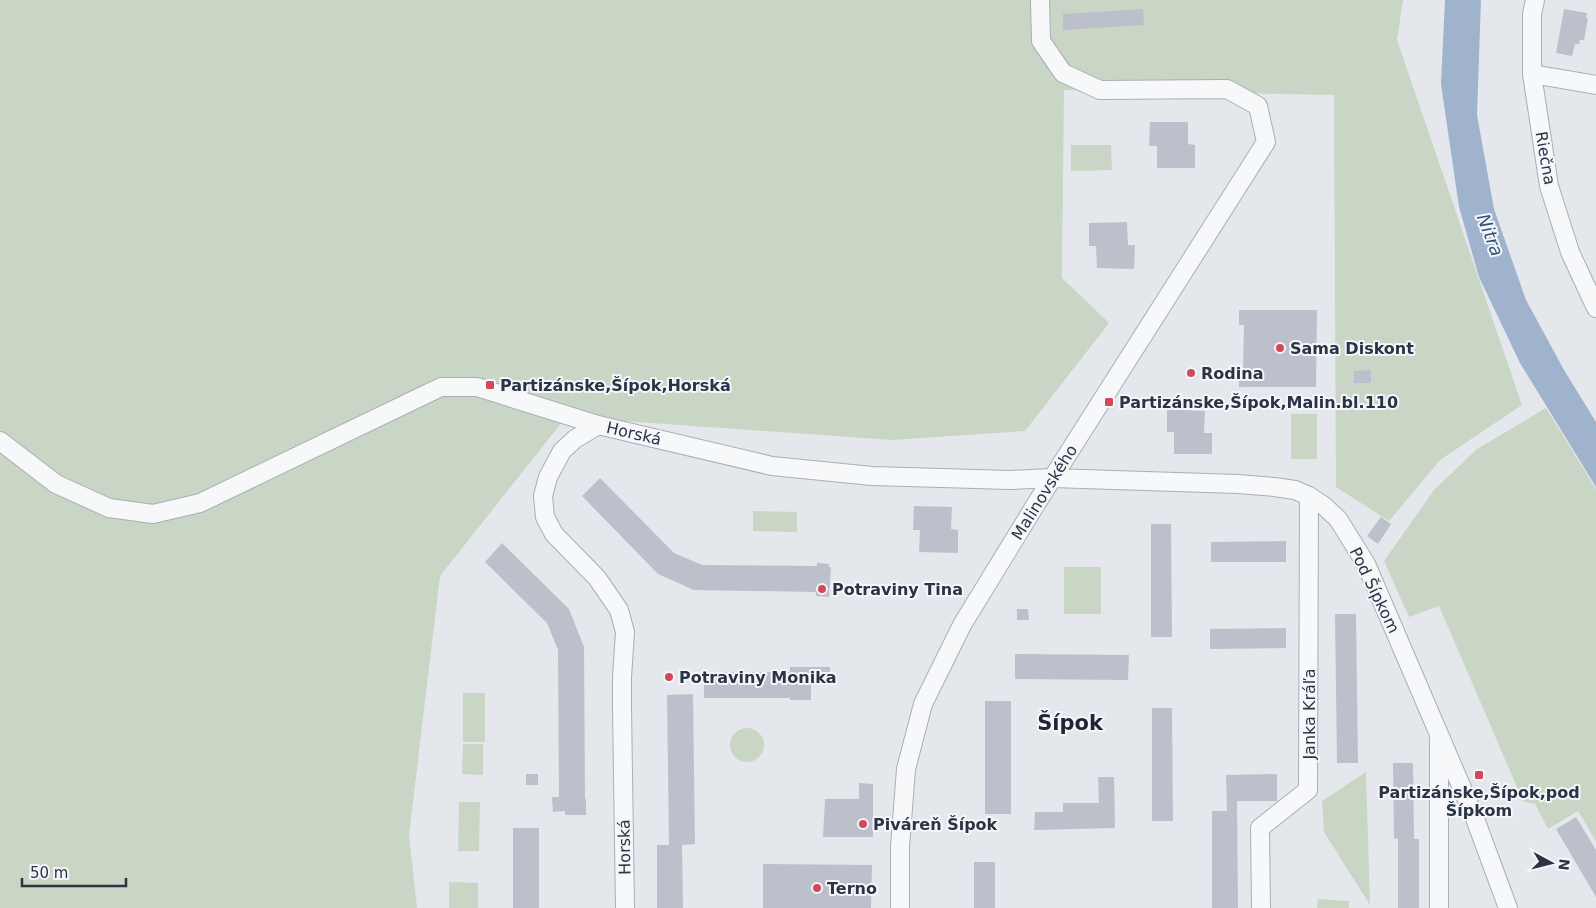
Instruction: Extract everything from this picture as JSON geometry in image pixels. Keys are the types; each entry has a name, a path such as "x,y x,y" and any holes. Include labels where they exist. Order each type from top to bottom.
{"street":[{"name":"Malinovského","path":"900,908 900,847 906,769 923,704 962,625 1052,478 1266,142 1258,106 1227,89 1100,90 1063,73 1041,42 1040,0"},
{"name":"Riečna","path":"1535,0 1532,14 1532,74 1549,186 1570,252 1596,308"},
{"path":"1532,74 1596,85"},
{"path":"0,441 56,484 109,508 153,514 200,503 441,387 476,387 598,425"},
{"name":"Horská","path":"625,908 622,707 624,623 619,610 596,578 554,534 545,517 543,496 548,477 562,451 575,439 598,425 772,466 872,476 1021,480 1052,478"},
{"name":"Pod Šípkom","path":"1052,478 1274,487 1294,490 1309,496 1338,519 1366,564 1439,730 1474,816 1508,908"},
{"path":"1021,480 1036,504"},
{"name":"Janka Kráľa","path":"1261,908 1260,828 1308,790 1309,496"},
{"path":"1439,730 1439,908"}],"green space":[{"path":"0,0 1403,0 1397,40 1522,405 1440,460 1389,521 1336,487 1334,95 1064,90 1062,278 1109,323 1025,431 892,440 566,417 440,576 409,835 417,908 0,908"},
{"path":"1071,145 1111,145 1112,170 1071,171"},
{"path":"1546,408 1596,489 1596,841 1578,811 1548,829 1535,804 1523,801 1439,606 1409,617 1384,561 1434,490 1477,449"},
{"path":"1291,414 1317,414 1317,459 1291,459"},
{"path":"753,511 797,512 797,532 753,531"},
{"path":"1064,567 1101,567 1101,614 1064,614"},
{"path":"463,693 485,693 485,742 463,742"},
{"path":"747,728 759,733 764,745 759,757 747,762 735,757 730,745 735,733"},
{"path":"463,744 483,744 483,775 462,774"},
{"path":"1366,772 1370,905 1324,832 1322,801"},
{"path":"459,802 480,802 479,851 458,851"},
{"path":"449,882 478,883 478,908 449,908"},
{"path":"1318,899 1349,901 1349,908 1317,908"}],"water":[{"name":"Nitra","path":"1445,0 1481,0 1477,115 1494,209 1526,300 1564,370 1596,422 1596,487 1520,363 1479,277 1459,207 1441,84"}],"building":[{"path":"1143,9 1144,25 1063,30 1063,14"},
{"path":"1564,9 1587,13 1586,18 1588,18 1584,40 1580,40 1579,44 1575,44 1572,56 1556,53"},
{"path":"1150,122 1188,122 1188,144 1195,145 1195,168 1157,168 1157,146 1149,146"},
{"path":"1127,222 1128,245 1135,245 1134,269 1097,268 1096,246 1089,246 1089,223"},
{"name":"Sama Diskont","path":"1239,310 1317,310 1316,387 1239,387 1239,371 1243,371 1244,325 1239,325"},
{"path":"1371,370 1371,383 1354,383 1354,371"},
{"path":"1167,409 1205,411 1204,433 1212,433 1212,454 1174,454 1174,432 1167,432"},
{"path":"600,478 674,553 702,565 817,566 817,563 829,564 829,567 831,567 829,597 816,596 816,592 694,590 658,574 582,496"},
{"path":"914,506 952,507 951,529 958,530 958,553 919,552 920,530 913,530"},
{"path":"1381,517 1391,524 1378,544 1367,536"},
{"path":"1151,524 1171,524 1172,637 1151,637"},
{"path":"1286,541 1286,562 1211,562 1211,542"},
{"path":"502,543 569,609 584,647 586,815 565,815 565,811 553,812 552,797 559,797 558,650 547,623 485,562"},
{"path":"1017,609 1028,609 1029,620 1017,620"},
{"path":"1335,614 1356,614 1358,763 1337,763"},
{"path":"1286,628 1286,648 1210,649 1210,629"},
{"path":"1015,654 1129,655 1128,680 1015,679"},
{"path":"790,667 830,667 830,681 811,681 811,700 790,700 790,698 704,698 704,672 790,672"},
{"path":"693,694 695,844 682,845 683,908 657,908 657,845 669,845 667,695"},
{"path":"985,701 1011,701 1011,814 985,814"},
{"path":"1152,708 1172,708 1173,821 1152,821"},
{"path":"1393,763 1413,763 1414,839 1419,839 1419,908 1398,908 1398,838 1394,839"},
{"path":"526,774 538,774 538,785 526,785"},
{"path":"1277,774 1277,801 1237,801 1238,908 1212,908 1212,811 1227,811 1226,775"},
{"path":"1098,777 1114,777 1115,828 1034,830 1035,812 1063,812 1063,803 1099,803"},
{"path":"859,783 873,784 873,837 823,837 825,799 859,799"},
{"path":"1576,817 1596,850 1596,897 1556,829"},
{"path":"513,828 539,828 539,908 513,908"},
{"path":"974,862 995,862 995,908 974,908"},
{"name":"Terno","path":"763,864 872,865 871,908 763,908"}],"place":[{"name":"Sama Diskont","path":"1280,348"},
{"name":"Rodina","path":"1191,373"},
{"name":"Partizánske,Šípok,Horská","path":"490,385"},
{"name":"Partizánske,Šípok,Malin.bl.110","path":"1109,402"},
{"name":"Potraviny Tina","path":"822,589"},
{"name":"Potraviny Monika","path":"669,677"},
{"name":"Partizánske,Šípok,pod Šípkom","path":"1479,775"},
{"name":"Piváreň Šípok","path":"863,824"},
{"name":"Terno","path":"817,888"}],"district":[{"name":"Šípok","path":"1070,723"}]}
